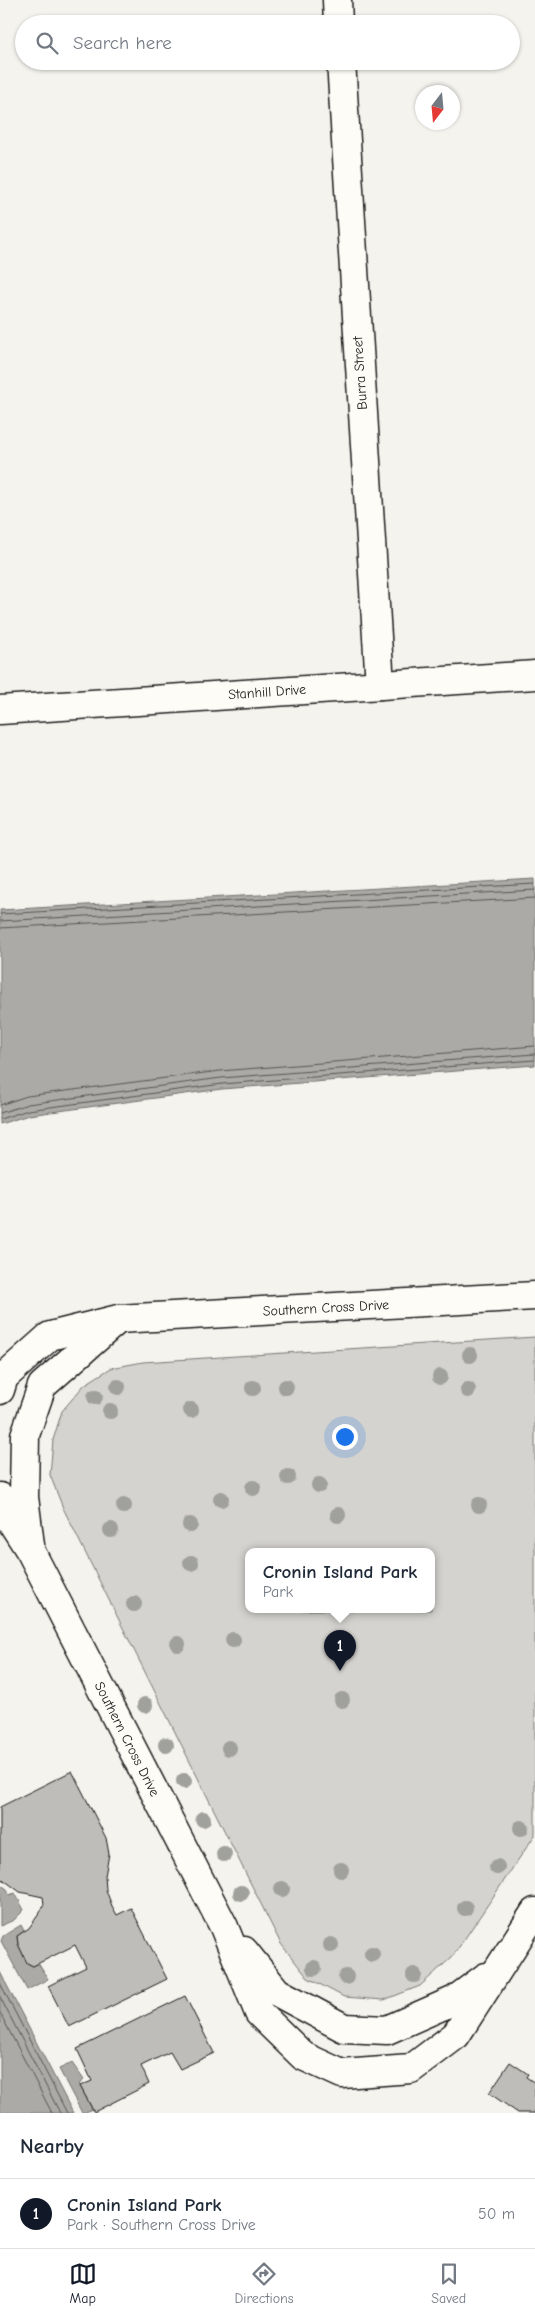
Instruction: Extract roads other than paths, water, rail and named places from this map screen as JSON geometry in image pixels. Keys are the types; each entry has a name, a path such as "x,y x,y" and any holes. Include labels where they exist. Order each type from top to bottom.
{"street":[{"path":"337,0 338,15"},
{"name":"Burra Street","path":"342,70 380,685"},
{"name":"Stanhill Drive","path":"0,710 535,675"},
{"name":"Southern Cross Drive","path":"0,1390 4,1377 50,1336 118,1319 535,1296"},
{"name":"Southern Cross Drive","path":"31,1552 24,1497 25,1435 42,1386 118,1319"},
{"name":"Southern Cross Drive","path":"0,1497 2,1508 31,1552 224,1927 259,2013 303,2056 342,2074 411,2069 456,2035 535,1912"},
{"name":"Southern Cross Drive","path":"224,1927 277,1992 344,2028 387,2030 454,2000 499,1967"}],"water":[{"path":"535,879 535,1065 222,1089 29,1115 0,1124 0,910"},
{"path":"0,1884 7,1889 9,1895 15,1893 24,1910 14,1920 0,1926"},
{"path":"21,1925 24,1931 17,1936 18,1944 27,1963 33,1966 38,1963 48,1979 27,1990 1,1941 3,1936"},
{"path":"0,1972 73,2113 0,2113"},
{"path":"72,2063 84,2080 79,2084 91,2107 91,2110 82,2113 59,2069"}],"place":[{"name":"Cronin Island Park","path":"340,1671"}]}
